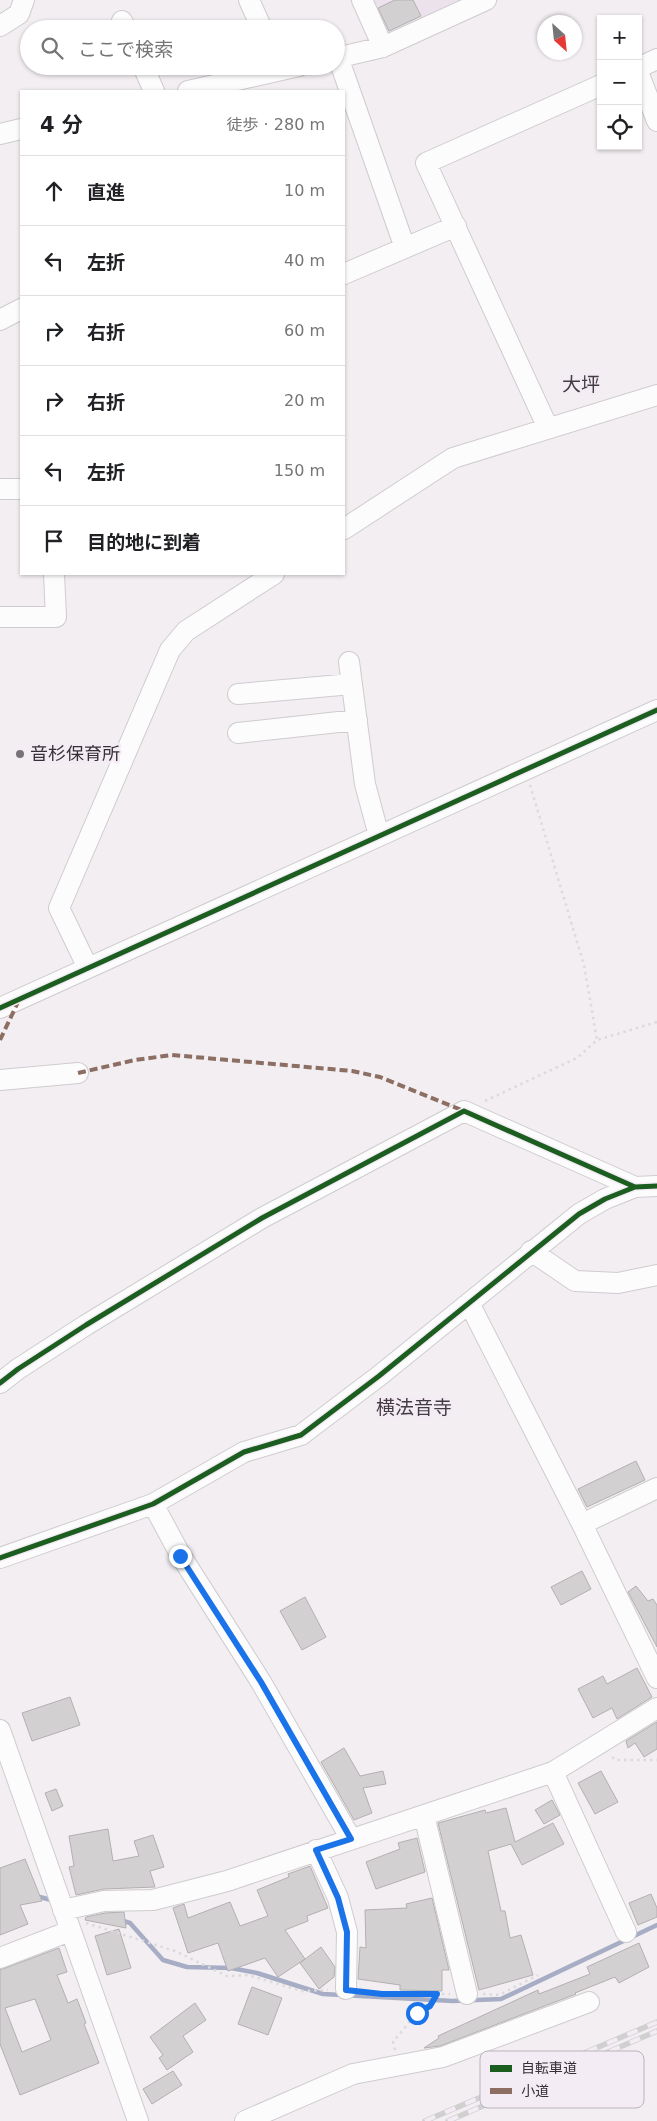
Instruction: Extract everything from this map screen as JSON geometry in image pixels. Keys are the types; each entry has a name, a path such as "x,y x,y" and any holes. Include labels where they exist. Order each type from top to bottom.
{"street":[{"path":"0,26 19,14 24,0"},
{"path":"249,0 258,20"},
{"path":"362,0 383,47"},
{"path":"345,56 383,47 486,0"},
{"path":"642,66 657,59"},
{"path":"147,75 154,90"},
{"path":"197,90 250,84 270,75"},
{"path":"343,75 405,248"},
{"path":"642,82 657,121"},
{"path":"548,428 426,163 597,86"},
{"path":"0,134 20,129"},
{"path":"345,274 456,226"},
{"path":"0,320 20,310"},
{"path":"345,528 452,458 657,396"},
{"path":"0,489 20,489"},
{"path":"0,618 56,617 54,575"},
{"path":"88,968 59,908 170,650 186,631 272,575"},
{"path":"349,662 365,784 379,836"},
{"path":"238,694 352,684"},
{"path":"0,1008 657,710"},
{"path":"238,733 357,720"},
{"path":"0,1080 78,1073"},
{"path":"0,1384 18,1369 86,1325 262,1218 464,1111 635,1187"},
{"path":"0,1558 153,1504 244,1452 301,1435 579,1214 605,1199 635,1187 657,1186"},
{"path":"531,1251 574,1281 618,1284 657,1275"},
{"path":"469,1303 582,1524 657,1678"},
{"path":"582,1524 657,1488"},
{"path":"153,1504 180,1556 261,1682 351,1839"},
{"path":"63,1910 104,1901 153,1900 226,1881 553,1772 657,1708"},
{"path":"0,1730 138,2121"},
{"path":"553,1772 626,1932"},
{"path":"424,1814 467,1994"},
{"path":"316,1850 338,1898 347,1932 346,1990"},
{"path":"0,1958 70,1931"},
{"path":"245,2121 353,2074 443,2057 588,2002"}],"path":[{"path":"526,770 584,965 597,1040"},
{"path":"464,1111 577,1058 597,1040 657,1022"},
{"path":"597,1744 616,1760 657,1760"},
{"path":"63,1910 90,1925 175,1951 227,1976 248,1975 302,1991 346,1990 382,1994 499,1995 538,1975"},
{"path":"383,2068 396,2056 393,2042 417,2013 430,2006 437,1994"}],"shaded area":[{"path":"371,0 466,0 387,37"}],"building":[{"path":"395,0 413,0 421,16 389,31 378,8"},
{"path":"636,1461 645,1480 587,1507 578,1489"},
{"path":"582,1571 591,1589 561,1605 551,1587"},
{"path":"636,1586 648,1601 653,1599 657,1605 657,1647 628,1592"},
{"path":"305,1597 326,1637 302,1650 280,1611"},
{"path":"637,1668 652,1697 617,1719 612,1708 593,1718 578,1689 603,1676 607,1684"},
{"path":"70,1697 80,1725 32,1741 22,1713"},
{"path":"657,1722 657,1749 644,1757 635,1743 628,1748 626,1741"},
{"path":"344,1748 360,1776 383,1771 386,1784 363,1788 372,1813 354,1820 321,1762"},
{"path":"601,1771 618,1802 595,1814 578,1783"},
{"path":"56,1789 63,1806 52,1811 45,1793"},
{"path":"552,1800 560,1815 544,1824 535,1810"},
{"path":"506,1808 515,1842 553,1823 564,1844 522,1865 511,1844 488,1851 501,1911 505,1911 510,1938 521,1935 533,1975 479,1990 438,1823 485,1810 486,1813"},
{"path":"108,1829 113,1861 139,1856 134,1841 153,1835 164,1867 150,1871 155,1887 104,1889 76,1895 69,1867 74,1866 69,1836"},
{"path":"417,1838 425,1872 376,1889 366,1862 400,1849 398,1843"},
{"path":"25,1859 42,1901 20,1905 28,1924 0,1935 0,1868"},
{"path":"310,1866 328,1908 307,1916 308,1921 285,1930 305,1959 278,1977 265,1958 228,1971 218,1943 188,1953 173,1908 184,1904 188,1918 230,1902 240,1926 268,1916 257,1890 289,1877 288,1874"},
{"path":"651,1894 657,1908 657,1917 638,1925 629,1903"},
{"path":"432,1898 449,1970 442,1970 442,1991 400,1990 400,1985 358,1979 360,1947 366,1948 365,1910 407,1908 406,1904"},
{"path":"124,1912 126,1928 85,1920 86,1917 105,1913"},
{"path":"119,1929 131,1968 107,1975 95,1936"},
{"path":"639,1943 649,1967 619,1983 615,1977 576,1994 440,2046 424,2048 439,2038 438,2036 538,1990 539,1994 590,1974 587,1967"},
{"path":"321,1947 335,1967 334,1977 319,1989 300,1963"},
{"path":"59,1948 67,1972 57,1975 68,2003 77,1999 86,2023 84,2024 99,2063 20,2095 0,2044 0,1970","holes":["35,1999 51,2040 22,2052 5,2008"]},
{"path":"252,1987 282,1998 268,2035 238,2024"},
{"path":"195,2003 206,2020 183,2036 193,2052 167,2070 159,2058 163,2055 150,2037"},
{"path":"173,2071 182,2085 152,2104 143,2089"}],"waterway":[{"path":"36,1896 55,1901"},
{"path":"120,1920 130,1923 163,1960 187,1967 231,1968 257,1973 323,1994 453,2001 501,1999 657,1925"}],"railway":[{"path":"589,2051 657,2022"},
{"path":"611,2051 657,2031"},
{"path":"425,2121 480,2098"},
{"path":"448,2121 480,2107"}],"marked path":[{"path":"0,1040 19,1000"},
{"path":"78,1073 135,1060 172,1055 352,1071 380,1077 464,1111"}],"cycle path":[{"path":"0,1008 657,710"},
{"path":"0,1383 18,1369 86,1325 262,1218 464,1111 635,1187"},
{"path":"0,1558 153,1504 244,1452 301,1435 379,1376 579,1214 605,1199 635,1187 657,1186"}],"place":[{"name":"音杉保育所","path":"20,754"}],"district":[{"name":"大坪","path":"581,384"},
{"name":"横法音寺","path":"414,1407"}],"route":[{"path":"180,1556 261,1682 351,1839 316,1850 338,1898 347,1932 346,1990 382,1994 437,1994 430,2006 417,2013"}]}
